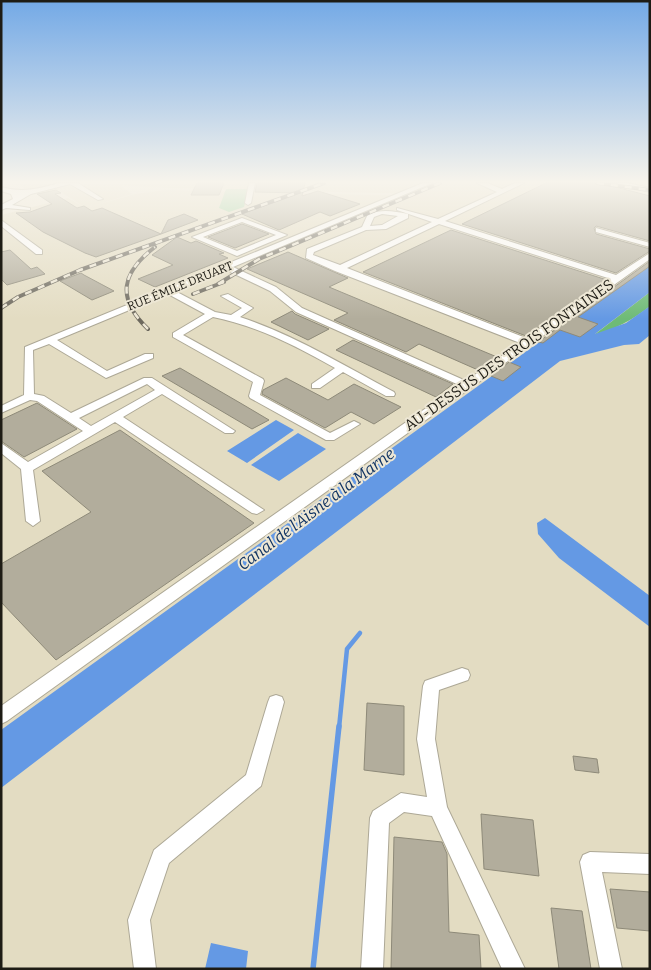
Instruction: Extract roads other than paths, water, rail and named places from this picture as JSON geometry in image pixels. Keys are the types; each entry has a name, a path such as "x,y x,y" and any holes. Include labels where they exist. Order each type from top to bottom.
{"street":[{"path":"10,228 38,251"},
{"path":"14,232 24,228"},
{"path":"221,228 196,238 237,254 283,235 265,228"},
{"name":"RUE ÉMILE DRUART","path":"29,397 28,349 320,228"},
{"path":"364,228 310,251 309,256 527,342"},
{"path":"338,268 424,228"},
{"path":"458,228 617,278"},
{"path":"599,230 650,245"},
{"path":"264,243 274,247"},
{"name":"AU-DESSUS DES TROIS FONTAINES","path":"1,716 650,255"},
{"path":"226,267 274,289 299,310 467,385"},
{"path":"168,291 212,314 234,317 272,332 390,394"},
{"path":"225,296 249,308 234,317"},
{"path":"212,314 176,335 258,381 254,396 330,438 354,424"},
{"path":"50,340 106,375 149,356"},
{"path":"316,386 342,368"},
{"path":"71,418 148,380 229,431"},
{"path":"27,468 162,390"},
{"path":"1,410 29,397 40,398 91,431"},
{"path":"116,417 257,510"},
{"path":"1,447 27,468 33,521"},
{"path":"462,675 431,686 426,739 438,808 514,969"},
{"path":"145,969 139,920 161,857 254,780 276,702"},
{"path":"372,969 380,818 402,802 438,808"},
{"path":"611,969 590,862 650,864"}],"water":[{"name":"Canal de l'Aisne à la Marne","path":"650,262 650,292 595,334 626,323 650,306 650,335 639,344 624,345 560,361 1,788 1,730"},
{"path":"276,420 294,430 247,463 227,451"},
{"path":"298,433 326,449 279,481 251,465"},
{"path":"545,518 650,596 650,627 559,558 538,534 537,523"},
{"path":"211,943 248,951 246,969 205,969"}],"waterway":[{"path":"339,728 347,649 360,633"},
{"path":"313,969 339,726"}],"railway":[{"path":"1,308 18,297 80,270 197,228"},
{"path":"218,284 259,259 332,228"},
{"path":"148,329 131,307 127,296 127,286 129,276 135,266 155,247"},
{"path":"193,294 224,282"}]}
